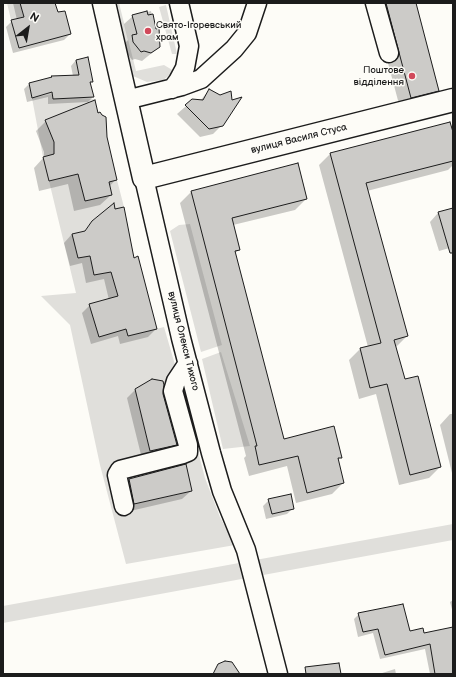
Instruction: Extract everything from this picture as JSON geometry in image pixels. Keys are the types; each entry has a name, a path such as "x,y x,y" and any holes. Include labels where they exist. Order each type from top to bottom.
{"main road":[{"name":"вулиця Олекси Тихого","path":"104,3 144,178"},
{"name":"вулиця Василя Стуса","path":"144,178 453,100"}],"street":[{"path":"172,89 185,68 189,46 179,3"},
{"path":"126,100 172,89 201,79 220,63 247,33 257,3"},
{"path":"376,3 389,53"},
{"path":"189,46 198,57 210,63 220,63"},
{"name":"вулиця Олекси Тихого","path":"144,178 188,363 222,491 246,550 278,674"},
{"path":"124,506 117,475 120,470 188,452 188,446 173,391 176,381 188,363"}],"shaded area":[{"path":"7,3 20,3 24,17 11,20"},
{"path":"117,3 119,3 136,71 164,65 174,71 163,80 147,82 133,76"},
{"path":"166,5 177,54 172,54 159,7"},
{"path":"74,86 81,98 94,99 98,113 82,119 56,145 54,154 43,157 32,98 52,94 53,99 74,98"},
{"path":"78,174 85,201 112,195 109,182 117,180 124,207 109,210 109,213 99,215 92,221 85,231 72,234 78,258 90,256 94,275 111,271 128,336 164,327 178,375 174,379 169,391 184,448 110,468 120,509 129,506 122,474 127,473 135,504 192,491 185,460 196,457 177,390 180,383 205,478 220,517 235,545 126,564 100,465 70,325 41,296 76,293 49,181","holes":["103,300 112,333 99,336 90,304","152,379 163,381 179,445 150,452 135,389"]},
{"path":"190,224 222,345 201,352 170,231 179,225"},
{"path":"221,352 250,446 223,449 202,359"},
{"path":"453,524 453,540 3,623 3,606"}],"building":[{"path":"20,3 55,3 58,12 65,11 71,34 19,48 11,20 24,17"},
{"path":"386,3 416,3 439,91 411,98"},
{"name":"Свято-Ігоревський храм","path":"147,11 148,15 153,14 156,29 159,28 160,47 151,53 144,51 141,52 133,42 132,35 137,34 132,15"},
{"path":"88,57 93,82 90,82 94,97 53,99 52,92 32,98 29,83 52,77 51,76 79,75 76,60"},
{"path":"209,89 220,95 231,91 232,100 242,97 223,126 209,129 185,105 192,99 203,100"},
{"path":"95,100 98,113 100,112 106,117 107,137 117,180 109,182 112,195 85,201 78,174 49,181 43,157 54,154 54,142 45,120"},
{"path":"450,122 453,132 453,161 366,183 408,336 394,340 405,379 418,376 441,467 410,475 387,384 370,388 360,348 381,343 330,153"},
{"path":"298,163 307,199 232,218 240,250 235,251 284,439 334,426 342,458 338,458 344,483 307,493 298,456 259,465 255,446 257,446 191,191"},
{"path":"114,203 115,209 124,207 134,258 138,256 157,329 128,336 126,329 99,337 89,304 118,296 111,272 94,275 90,256 78,258 72,234 85,231 92,221"},
{"path":"453,208 453,253 450,253 438,212"},
{"path":"152,379 163,381 163,394 177,445 150,451 135,389"},
{"path":"186,464 192,491 134,504 129,479"},
{"path":"291,494 294,509 272,514 268,499"},
{"path":"403,604 410,631 423,628 424,633 453,627 453,674 435,674 430,644 385,655 378,629 363,632 358,613"},
{"path":"225,661 232,662 240,674 213,674 218,664"},
{"path":"339,663 341,674 306,674 305,667"}],"place":[{"name":"Свято-Ігоревський храм","path":"148,31"},
{"name":"Поштове відділення","path":"412,76"}]}
